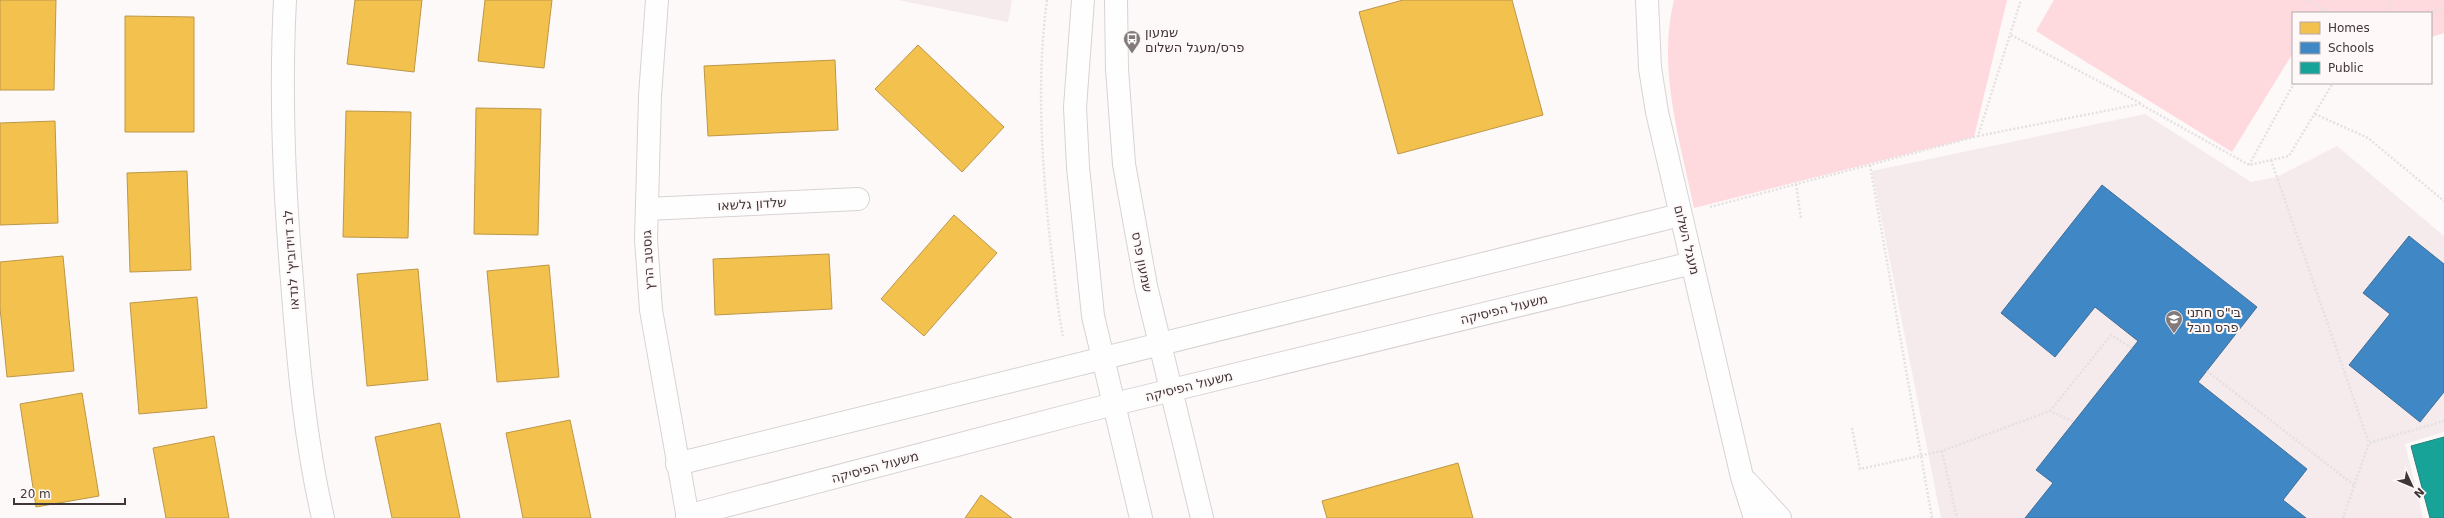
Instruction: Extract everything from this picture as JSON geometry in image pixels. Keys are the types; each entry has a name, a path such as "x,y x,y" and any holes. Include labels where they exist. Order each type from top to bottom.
{"street":[{"name":"לב דוידוביץ' לנדאו","path":"285,0 284,131 288,235 300,393 323,518"},
{"name":"גוסטב הרץ","path":"657,0 650,96 646,238 651,310 688,517"},
{"path":"1083,0 1075,107 1078,167 1093,316 1141,518"},
{"name":"שמעון פרס","path":"1116,0 1117,69 1124,164 1159,344 1202,518"},
{"name":"מעגל השלום","path":"1647,0 1650,68 1680,215 1742,477 1756,518"},
{"name":"שלדון גלשאו","path":"647,209 858,199"},
{"path":"678,464 1680,215"},
{"name":"משעול הפיסיקה","path":"688,517 1114,404 1692,263"},
{"name":"מעגל השלום","path":"1742,477 1780,518"}],"path":[{"path":"1978,136 2021,0"},
{"path":"2306,0 2328,12"},
{"path":"2388,12 2391,0"},
{"path":"2431,12 2444,8"},
{"path":"2011,35 2140,104 2249,165 2289,156 2332,84"},
{"path":"2249,165 2293,84"},
{"path":"1680,215 1978,136 2140,104"},
{"path":"2315,114 2368,138 2444,201"},
{"path":"2271,160 2368,443 2343,518"},
{"path":"1870,165 1932,518"},
{"path":"1796,184 1801,218"},
{"path":"1852,428 1860,469 1942,451 2050,412 2111,335 2132,348"},
{"path":"2207,371 2354,485"},
{"path":"2050,412 2074,422"},
{"path":"2368,443 2444,421"},
{"path":"1942,451 1957,518"}],"shaded area":[{"path":"898,0 1012,0 1008,22"},
{"path":"1674,0 2007,0 1974,137 1694,208 1672,104 1669,78 1669,26"},
{"path":"2054,0 2444,0 2444,33 2432,37 2432,12 2292,12 2292,55 2232,152 2036,31"},
{"name":"בי\"ס חתני פרס נובל","path":"2145,114 2251,182 2277,177 2337,146 2444,236 2444,432 2405,444 2423,518 1941,518 1872,171"}],"building: Homes":[{"path":"0,0 56,0 54,90 0,90"},
{"path":"355,0 422,0 414,72 347,64"},
{"path":"485,0 552,0 544,68 478,61"},
{"path":"1403,0 1512,0 1543,115 1398,154 1359,12"},
{"path":"125,16 194,17 194,132 125,132"},
{"path":"918,45 1004,127 962,172 875,89"},
{"path":"835,60 838,130 708,136 704,66"},
{"path":"476,108 541,109 538,235 474,234"},
{"path":"346,111 411,112 408,238 343,237"},
{"path":"55,121 58,223 0,225 0,123"},
{"path":"187,171 191,270 130,272 127,173"},
{"path":"954,215 997,253 924,336 881,299"},
{"path":"829,254 832,309 715,315 713,259"},
{"path":"63,256 74,371 7,377 0,308 0,262"},
{"path":"549,265 559,377 497,382 487,271"},
{"path":"418,269 428,380 367,386 357,274"},
{"path":"197,297 207,408 139,414 130,303"},
{"path":"82,393 99,496 36,507 20,404"},
{"path":"570,420 591,518 523,518 506,433"},
{"path":"440,423 460,518 392,518 375,437"},
{"path":"214,436 229,518 166,518 153,448"},
{"path":"1458,463 1473,518 1327,518 1322,501"},
{"path":"981,495 1012,518 965,518"}],"building: Schools":[{"path":"2102,185 2257,307 2198,382 2307,469 2283,500 2306,518 2025,518 2053,483 2036,470 2138,341 2095,307 2055,357 2001,313"},
{"path":"2409,236 2444,264 2444,392 2420,422 2349,365 2390,314 2363,293"}],"building: Public":[{"path":"2444,437 2444,518 2430,518 2411,446"}],"place":[{"name":"שמעון פרס/מעגל השלום","path":"1132,54"},
{"name":"בי\"ס חתני פרס נובל","path":"2174,334"}]}
